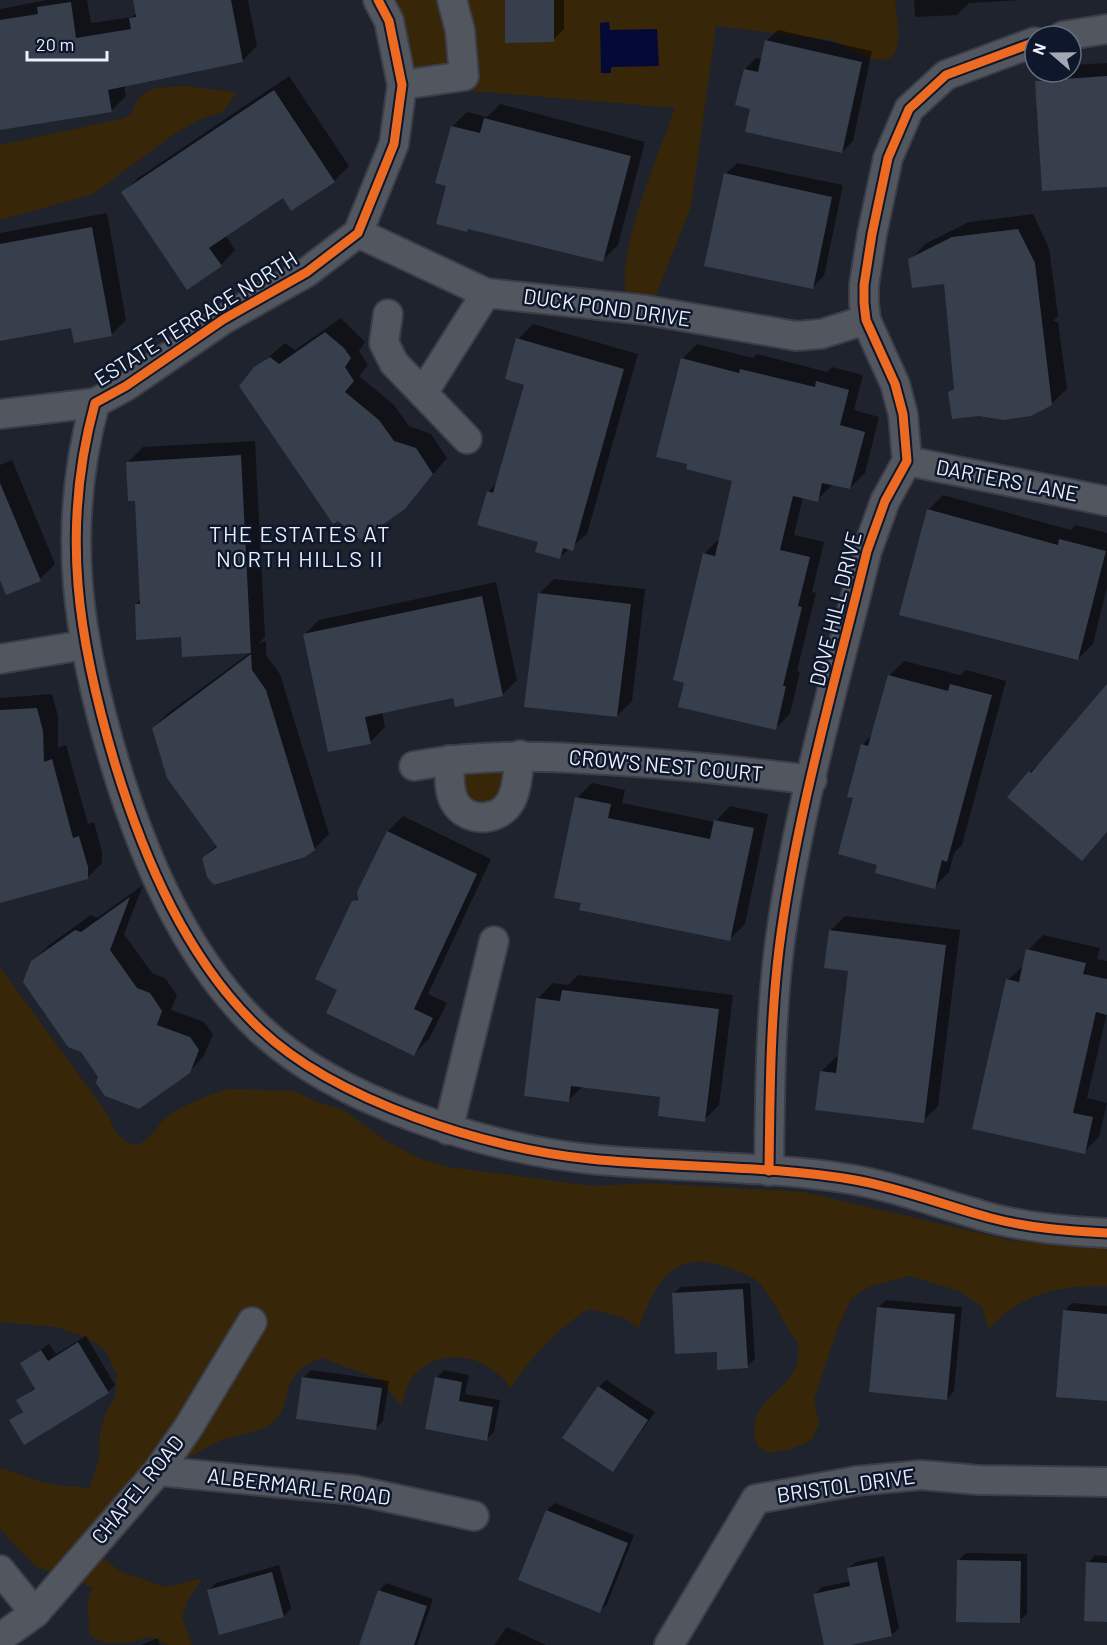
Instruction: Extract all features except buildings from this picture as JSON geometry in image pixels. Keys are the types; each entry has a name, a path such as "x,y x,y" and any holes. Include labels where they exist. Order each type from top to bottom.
{"street":[{"path":"358,233 394,144 402,85 389,21 378,0"},
{"path":"402,85 464,76 460,30 452,0"},
{"path":"1083,33 1107,29"},
{"path":"907,461 903,414 895,384 866,320 864,285 888,158 909,109 946,75 1023,46"},
{"name":"DUCK POND DRIVE","path":"358,233 486,292 646,310 767,333 796,336 820,334 866,320"},
{"name":"ESTATE TERRACE NORTH","path":"358,233 307,272 224,319 126,386 95,403 80,464 76,512 84,645 100,712 130,813 174,911 216,980 256,1026 288,1054 391,1108 448,1130 506,1145 587,1159 769,1171 856,1180 995,1219 1053,1230 1107,1233"},
{"path":"423,393 486,292"},
{"path":"388,314 384,343 394,363 467,439"},
{"path":"0,414 95,403"},
{"name":"DARTERS LANE","path":"907,461 1107,501"},
{"name":"DOVE HILL DRIVE","path":"769,1171 770,1066 779,950 792,867 867,551 885,501 907,461"},
{"path":"0,659 84,645"},
{"path":"449,760 451,793 455,802 462,811 481,818 491,817 508,805 513,796 520,755"},
{"name":"CROW'S NEST COURT","path":"414,766 449,760 520,755 714,767 812,780"},
{"path":"448,1130 494,941"},
{"name":"CHAPEL ROAD","path":"0,1638 35,1613 158,1471 188,1428 252,1322"},
{"name":"ALBERMARLE ROAD","path":"158,1471 354,1490 474,1516"},
{"name":"BRISTOL DRIVE","path":"669,1645 756,1499 856,1481 921,1475 979,1480 1107,1482"},
{"path":"0,1570 35,1613"}],"shaded area":[{"path":"378,0 895,0 898,42 893,56 886,60 871,59 831,40 716,26 691,207 657,293 651,298 627,295 624,278 632,231 640,203 675,108 402,85"},
{"path":"609,22 610,30 657,29 659,66 611,67 611,73 601,73 600,23"},
{"path":"189,86 236,93 223,112 198,120 170,137 93,194 0,220 0,145 121,119 131,114 140,97 152,89"},
{"path":"515,759 511,794 472,813 452,763"},
{"path":"0,967 106,1112 115,1131 129,1144 138,1145 150,1137 162,1121 180,1108 228,1089 294,1091 317,1102 342,1109 388,1142 419,1158 449,1167 593,1186 648,1183 804,1192 1014,1241 1107,1243 1107,1286 1073,1287 1028,1299 989,1329 982,1307 959,1291 909,1276 869,1287 851,1299 837,1330 814,1399 819,1424 811,1441 788,1450 769,1453 757,1446 756,1420 766,1402 795,1369 799,1345 770,1297 756,1280 739,1271 708,1262 692,1262 679,1266 669,1273 652,1297 639,1328 624,1318 589,1309 546,1344 511,1388 502,1378 481,1363 457,1357 444,1358 416,1372 401,1406 381,1380 322,1358 297,1373 288,1389 284,1407 272,1423 250,1433 215,1443 182,1463 169,1474 145,1500 102,1557 120,1571 166,1587 203,1578 188,1600 182,1617 192,1645 168,1645 151,1637 126,1643 105,1643 90,1636 87,1604 92,1587 35,1566 0,1529 0,1468 51,1484 89,1489 99,1459 100,1433 105,1414 115,1398 117,1375 106,1351 86,1337 55,1327 0,1322"}],"cycle path":[{"path":"378,0 389,21 402,85 394,144 358,233 307,272 224,319 126,386 95,403 84,450 78,496 76,540 78,585 91,673 115,764 140,836 154,871 190,940 234,1002 260,1029 292,1055 329,1078 371,1099 460,1132 506,1145 590,1159 756,1169 855,1180 1005,1221 1049,1228 1107,1233"},
{"path":"769,1171 771,1060 776,977 795,849 817,749 867,551 885,501 907,461 903,414 895,384 866,320 864,303 864,285 872,234 888,158 909,109 946,75 1023,46"}],"district":[{"name":"THE ESTATES AT NORTH HILLS II","path":"300,546"}]}
